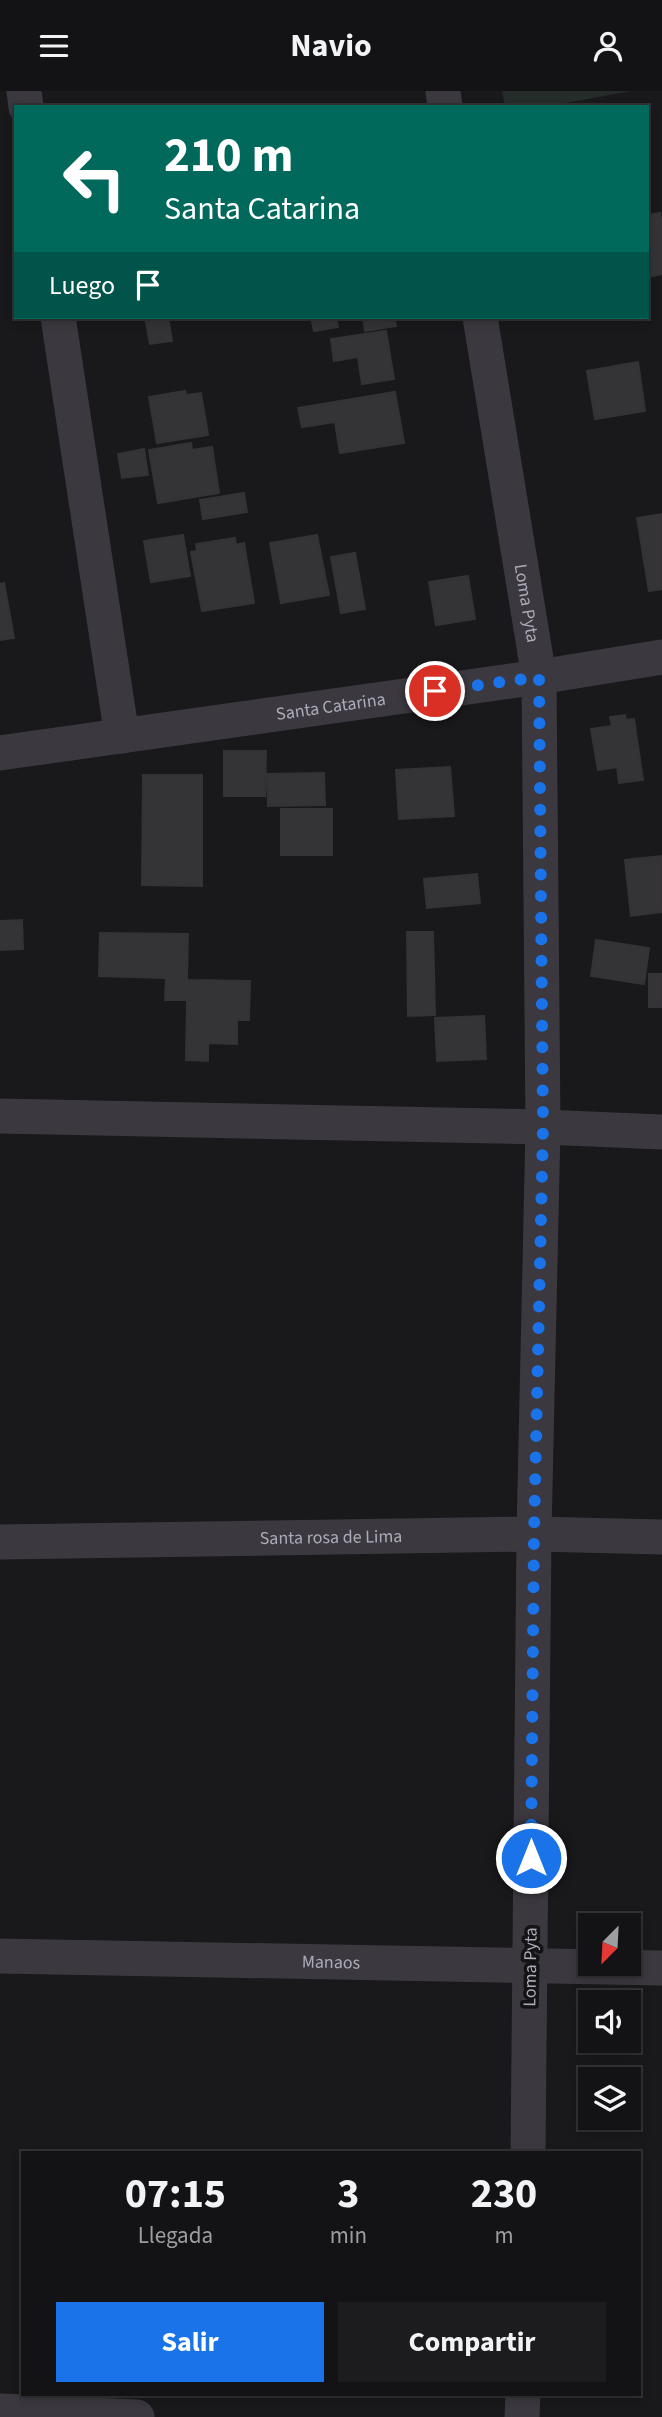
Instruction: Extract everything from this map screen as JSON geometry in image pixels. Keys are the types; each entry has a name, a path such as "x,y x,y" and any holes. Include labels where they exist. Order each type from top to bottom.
{"street":[{"path":"58,319 122,736"},
{"name":"Loma Pyta","path":"480,319 539,677 543,1127 534,1534 528,2151"},
{"name":"Santa Catarina","path":"0,753 539,677 662,657"},
{"path":"0,1116 543,1127 662,1132"},
{"name":"Santa rosa de Lima","path":"0,1542 534,1534 662,1537"},
{"name":"Manaos","path":"0,1956 662,1968"},
{"path":"522,2417 523,2396"},
{"path":"0,2411 137,2417"}],"shaded area":[{"path":"502,91 632,91 555,105 505,105"}],"building":[{"path":"660,213 662,274 649,277 649,215"},
{"path":"145,319 168,319 172,341 150,344"},
{"path":"311,319 336,319 338,327 314,331"},
{"path":"363,319 394,319 396,326 365,331"},
{"path":"386,331 394,379 362,384 358,357 334,361 331,339"},
{"path":"638,362 645,411 595,419 587,371"},
{"path":"185,391 186,395 201,393 208,435 157,443 149,397"},
{"path":"395,392 404,443 340,453 335,422 302,427 298,408"},
{"path":"191,443 192,450 212,447 219,493 158,503 149,450"},
{"path":"144,449 148,475 122,478 118,454"},
{"path":"244,493 247,512 203,519 200,500"},
{"path":"662,514 662,589 649,591 637,518"},
{"path":"183,535 190,576 151,582 144,541"},
{"path":"317,535 329,595 281,603 270,543"},
{"path":"235,538 236,545 244,543 254,603 202,611 191,552 197,551 196,544"},
{"path":"355,553 365,609 341,613 331,557"},
{"path":"468,576 475,619 436,625 429,582"},
{"path":"4,583 14,638 0,640 0,584"},
{"path":"625,715 626,720 634,719 643,780 619,783 617,767 598,770 591,729 612,726 610,717"},
{"path":"224,751 266,751 265,796 224,796"},
{"path":"450,767 454,816 399,819 396,770"},
{"path":"324,773 325,805 268,806 267,774"},
{"path":"143,775 202,775 202,886 142,885"},
{"path":"281,809 332,809 332,855 281,855"},
{"path":"662,856 662,912 631,916 625,860"},
{"path":"477,874 480,903 427,908 424,879"},
{"path":"22,920 23,949 0,950 0,921"},
{"path":"407,932 433,932 435,1015 408,1016"},
{"path":"100,933 188,934 187,980 250,981 249,1020 237,1020 237,1044 208,1043 208,1061 186,1060 187,1000 165,1000 166,978 99,976"},
{"path":"596,940 649,948 644,984 591,976"},
{"path":"649,974 662,974 662,1007 649,1007"},
{"path":"484,1016 486,1059 437,1061 435,1018"}],"route":[{"path":"435,691 539,677 543,1127 534,1534 531,1858"}]}
